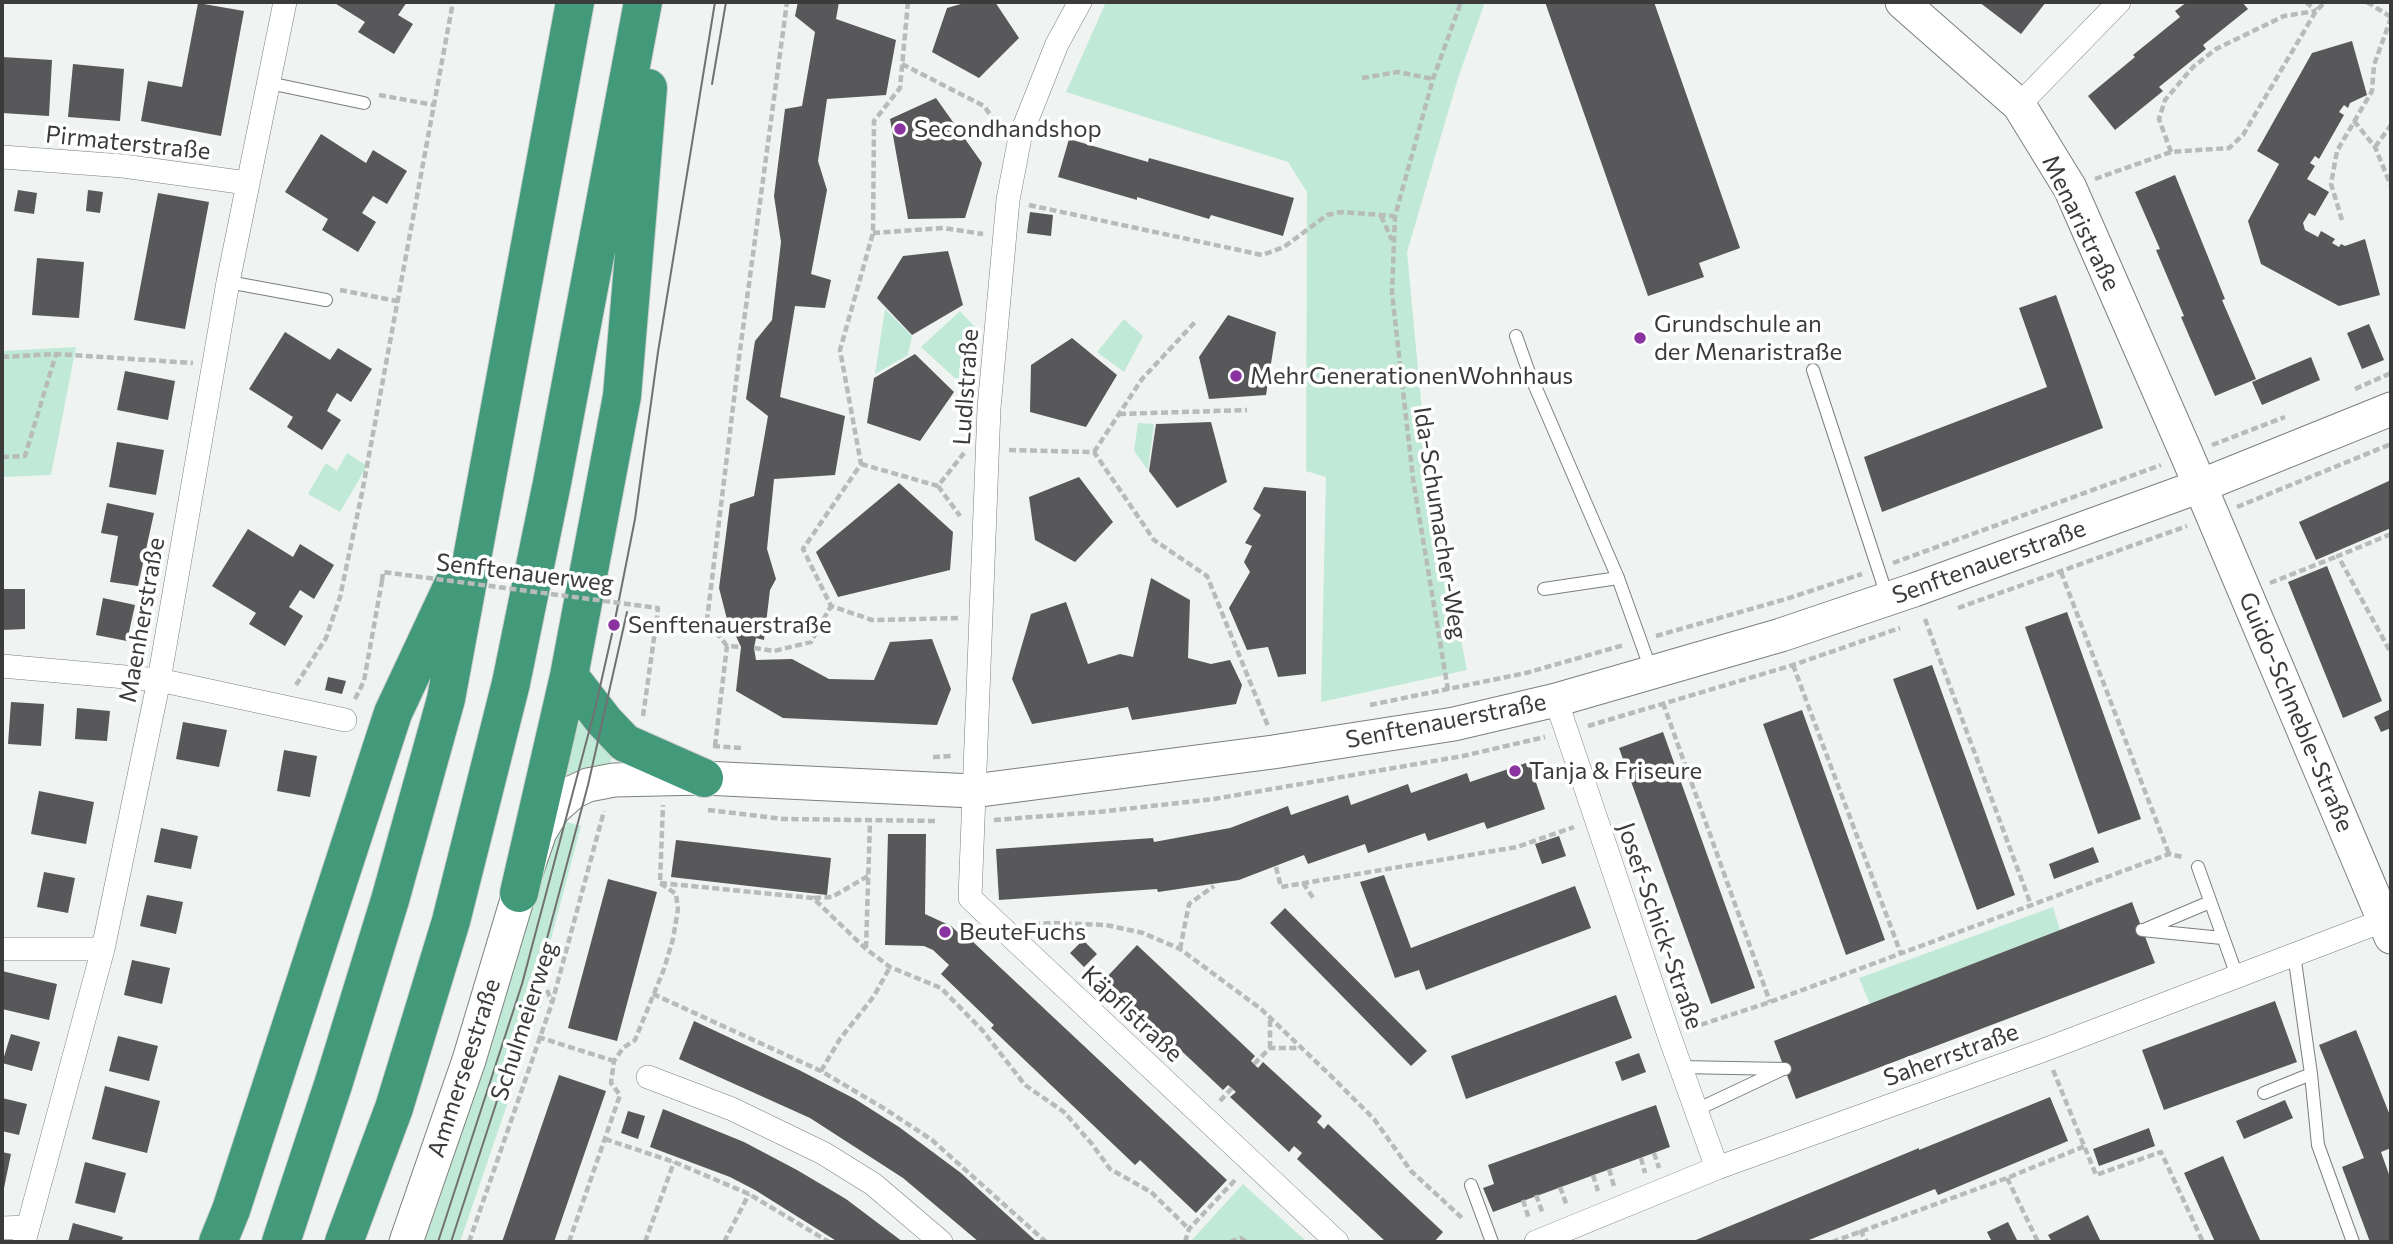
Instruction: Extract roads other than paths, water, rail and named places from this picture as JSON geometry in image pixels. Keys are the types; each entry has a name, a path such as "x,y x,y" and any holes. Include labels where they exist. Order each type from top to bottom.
{"highway":[{"path":"281,1242 337,1071 446,699 575,2"},
{"path":"344,1242 394,1108 451,921 511,682 552,483 643,2"},
{"path":"519,892 569,676 622,396 655,2"},
{"path":"218,1242 231,1210 394,713 478,533"},
{"path":"569,676 625,743 705,769"}],"street":[{"name":"Maenherstraße","path":"26,1235 103,948 159,680 228,282 285,2"},
{"name":"Ludlstraße","path":"973,806 988,449 1007,200 1020,136 1057,44 1080,2"},
{"name":"Menaristraße","path":"1902,2 2019,105 2070,188 2200,486"},
{"path":"2019,105 2119,2"},
{"name":"Pirmaterstraße","path":"2,157 123,166 247,183"},
{"name":"Senftenauerstraße","path":"519,892 540,832 554,809 573,792 588,785 705,769 973,806 1271,738 1454,724 1556,700 1781,635 1883,584 2200,486 2391,409"},
{"name":"Guido-Schneble-Straße","path":"2200,486 2389,930"},
{"path":"2,666 159,680 345,720"},
{"name":"Josef-Schick-Straße","path":"1556,700 1669,1035 1717,1168"},
{"name":"Käpflstraße","path":"973,806 970,898 1337,1242"},
{"name":"Ammerseestraße","path":"406,1242 469,1060 519,892"},
{"name":"Saherrstraße","path":"1533,1233 2044,1050 2294,954 2389,930"},
{"path":"2,949 103,948"},
{"path":"648,1077 732,1109 823,1153 873,1184 941,1242"},
{"path":"2,1228 26,1235"}],"lane":[{"path":"270,83 364,103"},
{"path":"228,282 326,300"},
{"path":"1516,336 1528,370 1618,578 1651,672"},
{"path":"1813,370 1883,584"},
{"path":"1544,589 1618,578"},
{"path":"2198,867 2237,976"},
{"path":"2210,902 2142,930 2222,938"},
{"path":"2294,954 2312,1074 2318,1145 2353,1242"},
{"path":"1681,1067 1785,1069 1696,1110"},
{"path":"2264,1093 2312,1074"},
{"path":"1471,1185 1492,1242"}],"tram line":[{"path":"438,1242 522,984 595,709 614,625 635,519 658,352 715,2"},
{"path":"712,84 726,2"},
{"path":"451,1242 534,987 588,785 627,612"}],"place":[{"name":"Secondhandshop","path":"900,129"},
{"name":"Grundschule an der Menaristraße","path":"1640,338"},
{"name":"MehrGenerationenWohnhaus","path":"1236,376"},
{"name":"Senftenauerstraße","path":"614,625"},
{"name":"Tanja & Friseure","path":"1515,771"},
{"name":"BeuteFuchs","path":"945,932"}]}
